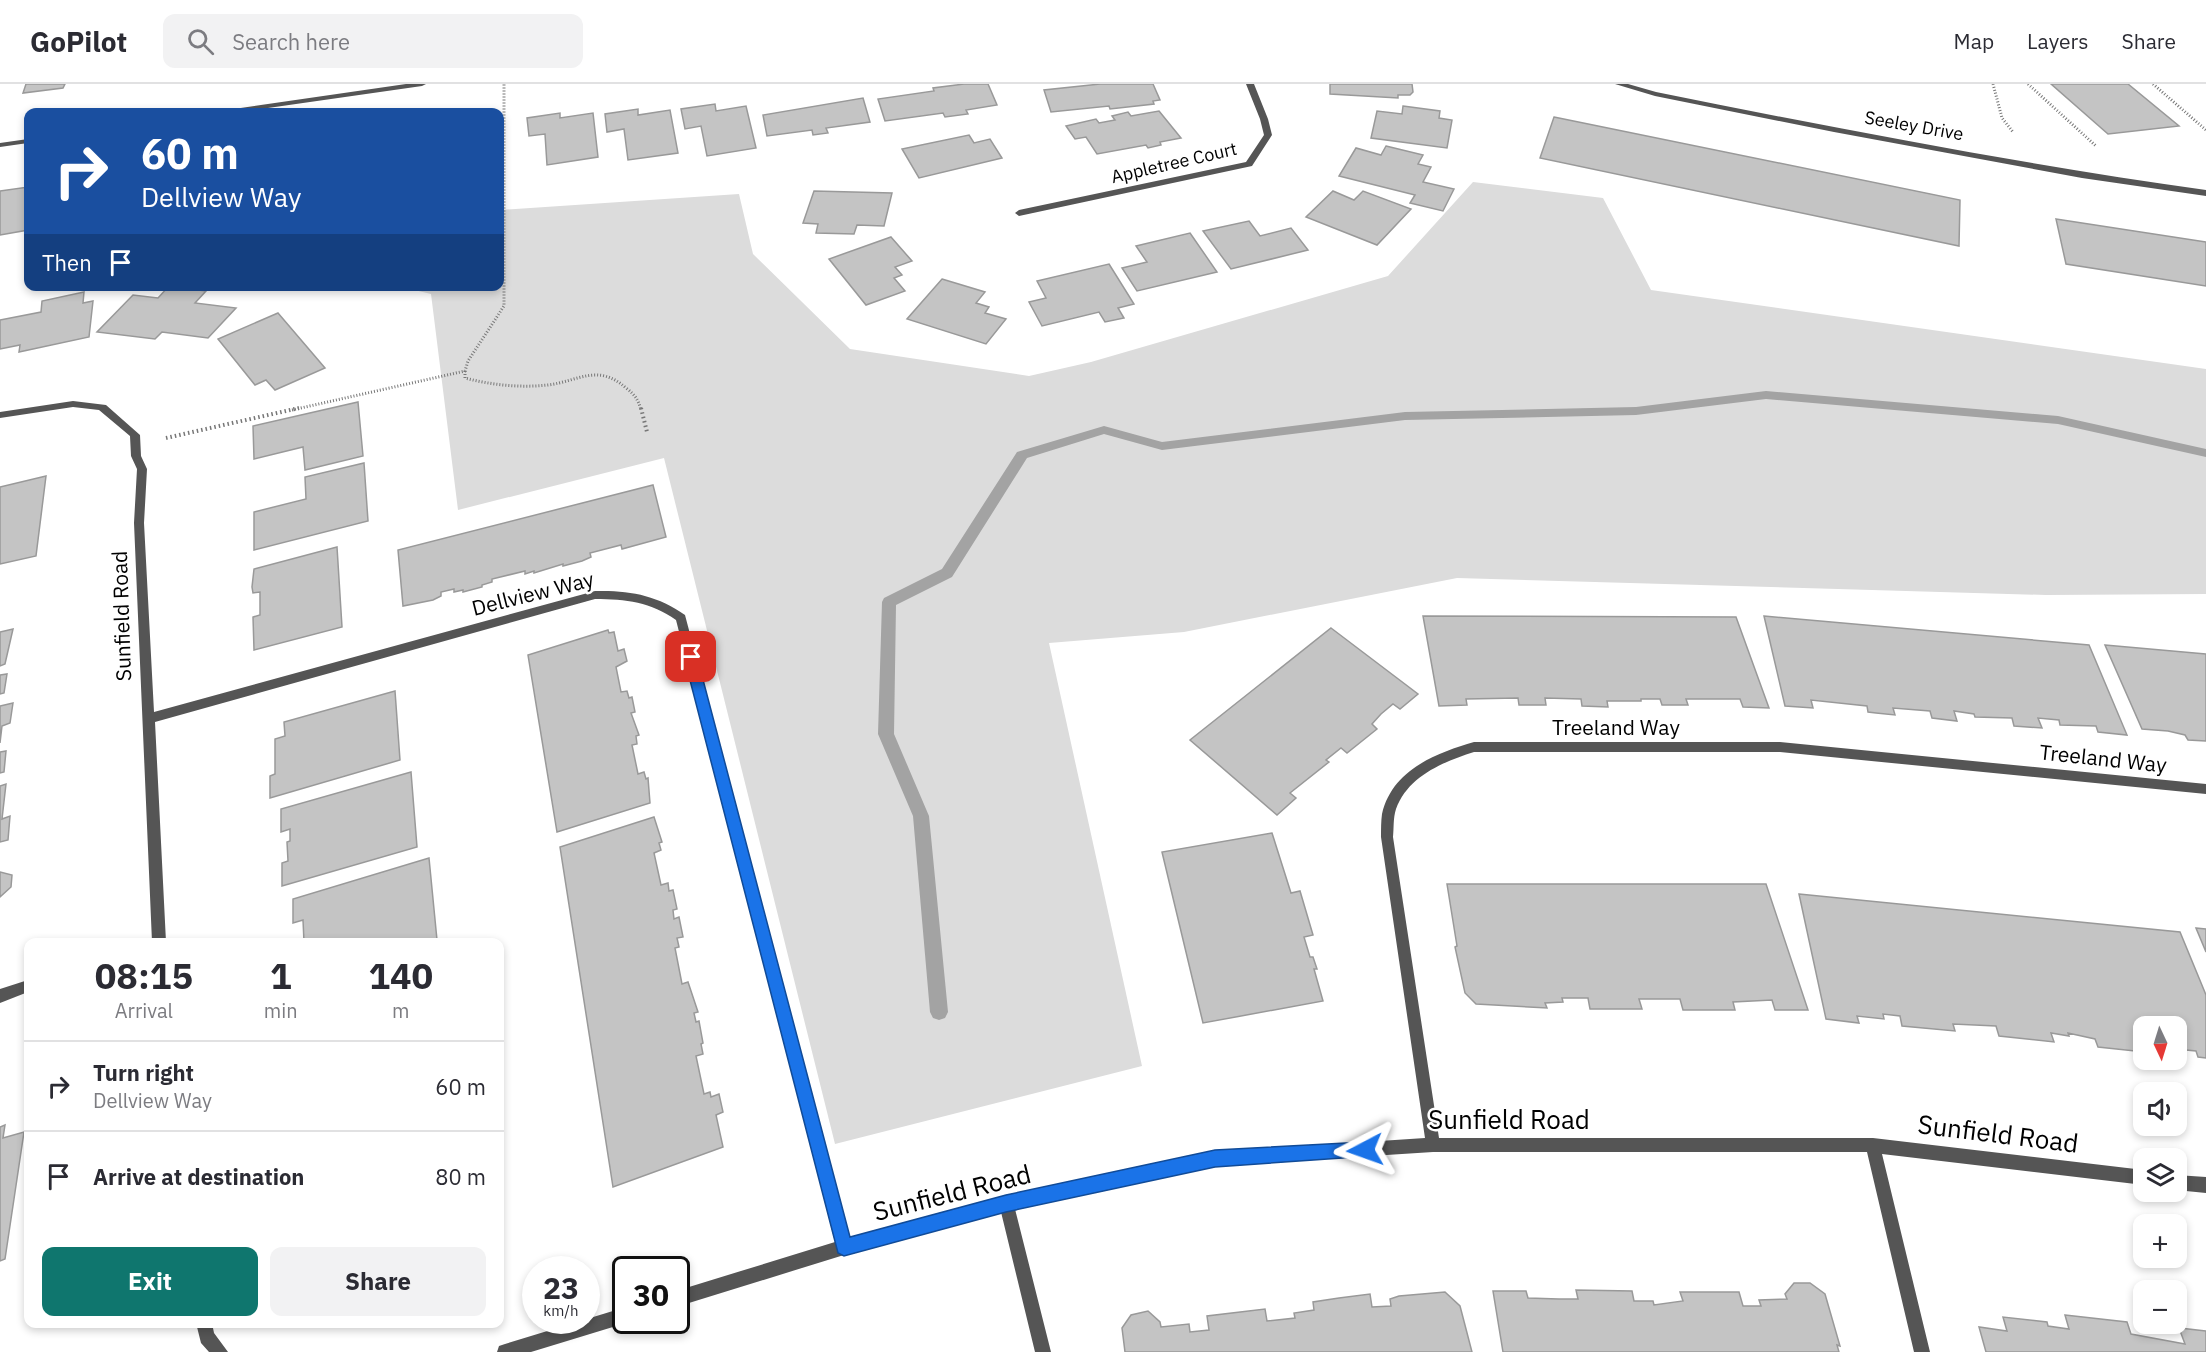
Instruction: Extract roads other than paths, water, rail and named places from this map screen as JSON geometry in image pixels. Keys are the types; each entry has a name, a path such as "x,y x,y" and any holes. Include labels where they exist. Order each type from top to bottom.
{"street":[{"path":"255,108 422,84"},
{"name":"Appletree Court","path":"1019,213 1249,164 1268,135 1264,118 1250,84"},
{"name":"Seeley Drive","path":"1619,84 1772,118 2206,193"},
{"path":"0,145 24,142"},
{"name":"Sunfield Road","path":"0,414 73,404 102,407 120,419 135,435 142,469 139,524 159,938"},
{"name":"Dellview Way","path":"147,718 595,595 631,594 650,599 669,608 681,618 844,1247"},
{"name":"Treeland Way","path":"1432,1145 1388,837 1389,810 1401,789 1419,769 1446,755 1474,747 1780,747 2206,789"},
{"path":"0,996 24,987"},
{"name":"Sunfield Road","path":"690,1295 844,1247 1006,1203 1215,1159 1432,1145 1873,1145 2133,1177"},
{"path":"1873,1145 1922,1352"},
{"path":"2187,1183 2206,1185"},
{"path":"1006,1203 1043,1352"},
{"path":"505,1352 612,1319"},
{"path":"205,1328 207,1337 220,1352"}],"waterway":[{"path":"939,1012 921,816 886,734 889,602 947,573 1022,455 1104,430 1162,446 1405,416 1636,411 1766,395 2058,420 2206,453"}]}
